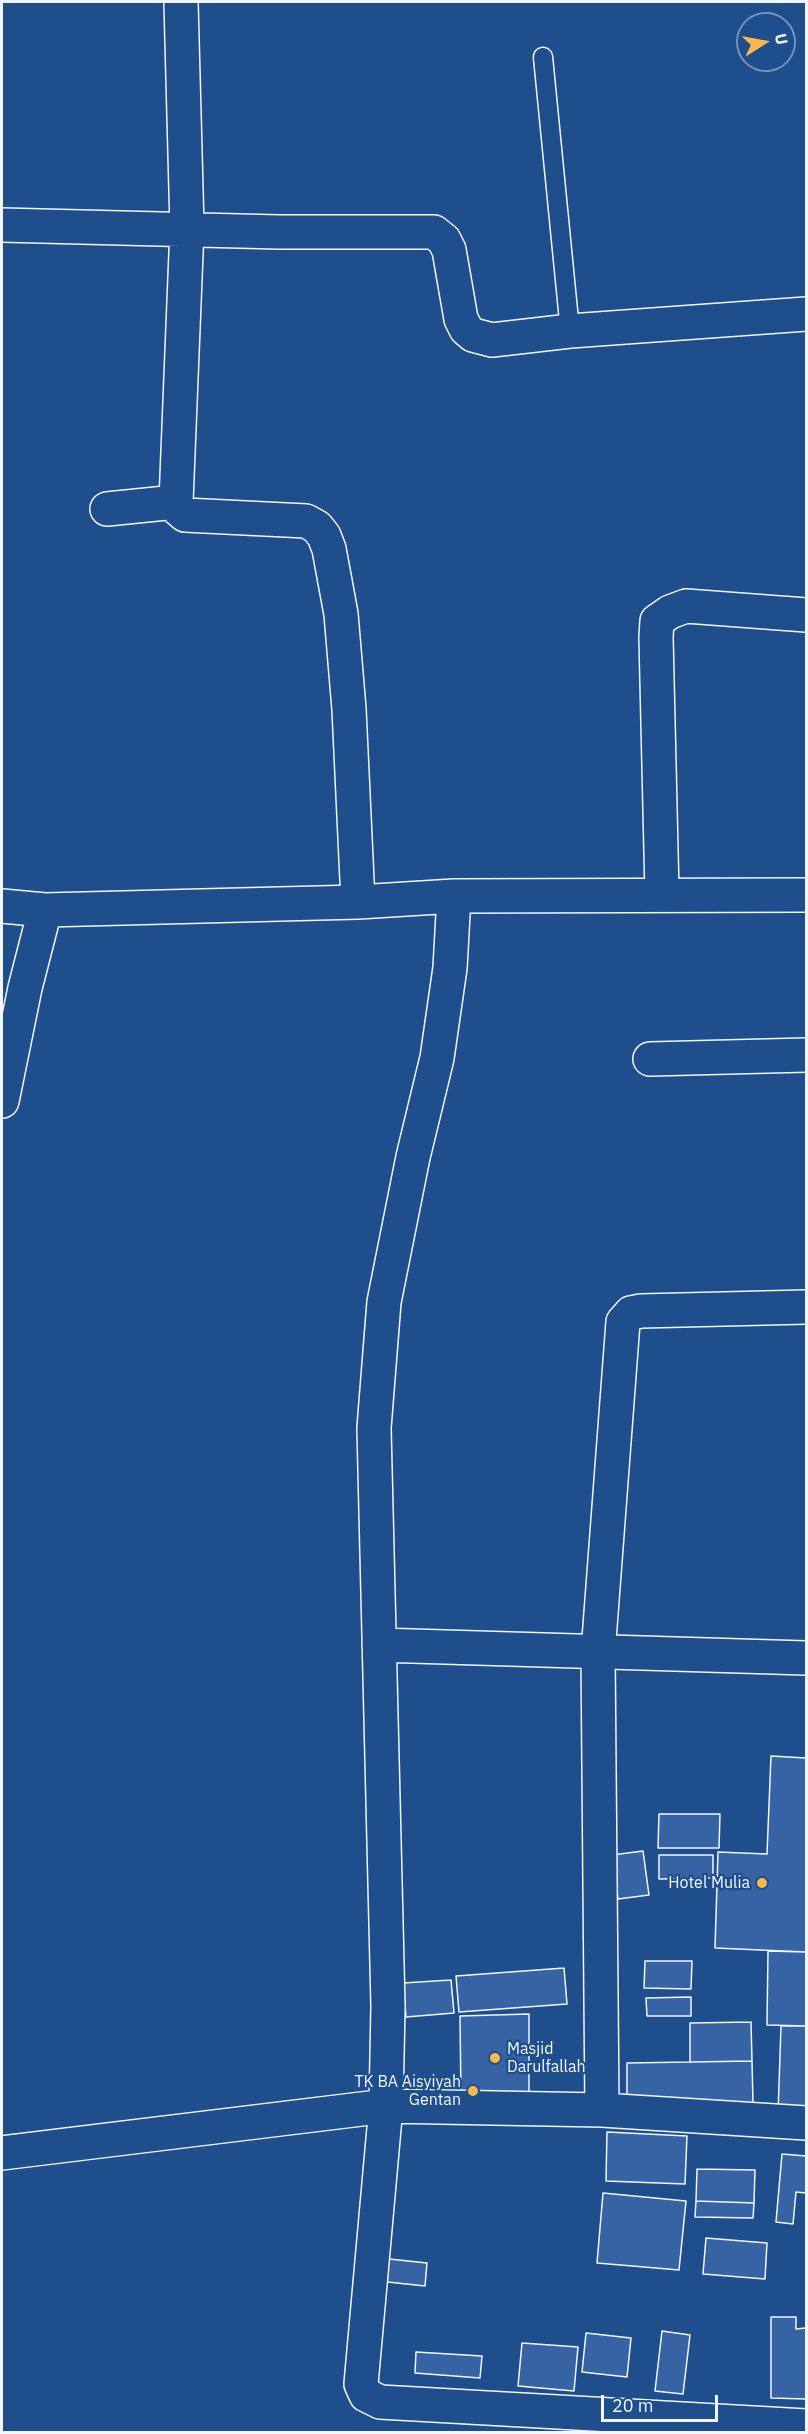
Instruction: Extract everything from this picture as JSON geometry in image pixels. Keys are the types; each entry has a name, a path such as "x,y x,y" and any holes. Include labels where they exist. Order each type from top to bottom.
{"street":[{"path":"181,2 188,228 176,502 178,509 185,515 306,520 324,536 329,549 340,614 349,709 358,902"},
{"path":"2,225 279,232 434,232 444,240 449,250 461,319 466,329 473,335 492,340 570,331 807,314"},
{"path":"107,509 176,502"},
{"path":"662,894 657,621 670,612 686,606 807,615"},
{"path":"2,906 45,910 358,902 454,896 807,895"},
{"path":"454,896 450,968 437,1058 412,1157 384,1302 374,1428 388,2006 386,2106 361,2377 363,2391 372,2400 380,2402 807,2426"},
{"path":"2,1101 45,910"},
{"path":"650,1059 807,1055"},
{"path":"602,2110 598,1653 623,1322 631,1313 641,1311 807,1307"},
{"path":"380,1645 807,1658"},
{"path":"2,2153 386,2106 602,2110 807,2124"}],"lane":[{"path":"543,57 570,331"}],"building":[{"name":"Hotel Mulia","path":"771,1756 806,1758 806,1952 715,1948 718,1852 767,1854"},
{"path":"659,1814 720,1814 719,1848 658,1848"},
{"path":"643,1851 649,1895 618,1899 612,1855"},
{"path":"659,1855 713,1855 713,1878 659,1879"},
{"path":"768,1951 806,1952 806,2026 767,2025"},
{"path":"645,1961 692,1961 691,1989 644,1988"},
{"path":"564,1968 567,2004 459,2012 456,1976"},
{"path":"451,1980 454,2013 406,2017 403,1983"},
{"path":"691,1997 691,2016 647,2016 646,1998"},
{"name":"Masjid Darulfallah","path":"529,2014 529,2102 461,2100 460,2016"},
{"path":"751,2022 752,2061 690,2062 690,2023"},
{"path":"781,2026 806,2026 806,2115 778,2114"},
{"path":"752,2061 753,2104 627,2106 627,2063"},
{"path":"607,2132 687,2136 685,2184 606,2181"},
{"path":"782,2154 806,2156 806,2193 796,2192 793,2224 776,2222"},
{"path":"697,2169 755,2170 754,2203 696,2201"},
{"path":"603,2193 686,2201 679,2270 597,2263"},
{"path":"696,2201 754,2203 753,2218 695,2217"},
{"path":"706,2238 767,2243 765,2279 703,2274"},
{"path":"380,2258 427,2263 425,2286 378,2281"},
{"path":"771,2317 796,2317 796,2329 806,2328 806,2399 771,2398"},
{"path":"662,2331 690,2335 683,2394 655,2391"},
{"path":"586,2333 631,2338 627,2377 582,2372"},
{"path":"522,2343 578,2347 574,2391 518,2386"},
{"path":"416,2352 482,2356 480,2378 415,2373"}],"place":[{"name":"Hotel Mulia","path":"762,1883"},
{"name":"Masjid Darulfallah","path":"495,2058"},
{"name":"TK BA Aisyiyah Gentan","path":"473,2091"}]}
